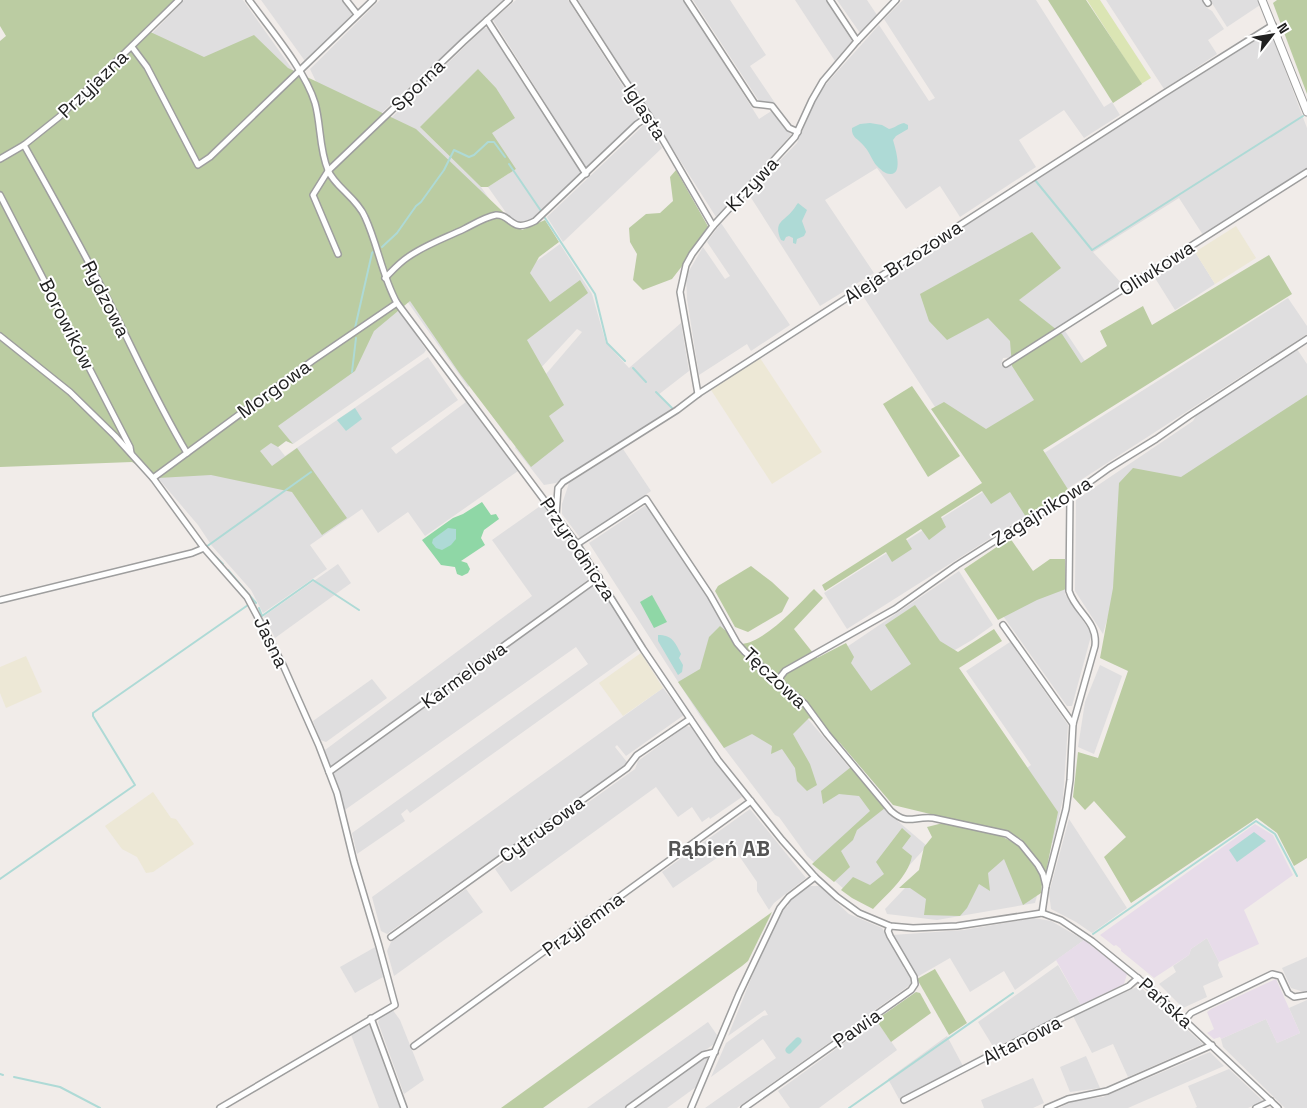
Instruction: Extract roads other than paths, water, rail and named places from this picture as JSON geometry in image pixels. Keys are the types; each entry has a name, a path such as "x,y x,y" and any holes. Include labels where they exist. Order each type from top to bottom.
{"street":[{"name":"Przyjazna","path":"0,159 24,145 59,117 179,0"},
{"path":"250,0 300,72 310,90 315,102 328,171"},
{"path":"346,0 357,14"},
{"path":"132,47 146,67 198,165 210,157 373,0"},
{"name":"Sporna","path":"338,254 313,195 328,171 509,0"},
{"name":"Iglasta","path":"573,0 649,116 713,226"},
{"path":"687,0 755,104 772,106 789,128 798,132"},
{"path":"830,0 857,41"},
{"name":"Krzywa","path":"698,394 682,309 681,285 683,272 692,254 713,226 790,144 823,82 857,41 896,0"},
{"path":"1264,0 1307,112"},
{"path":"488,20 586,174"},
{"name":"Aleja Brzozowa","path":"556,516 558,488 563,482 1163,94 1273,25"},
{"path":"385,278 399,264 421,249 484,219 498,215 520,226 535,221 637,124 649,116"},
{"name":"Rydzowa","path":"24,145 103,290 142,370 187,453"},
{"name":"Przyrodnicza","path":"328,171 336,182 354,199 364,215 371,231 385,278 397,303 577,544 643,649 718,760 782,840 815,877 837,897 859,913 890,926 913,928 957,926 1042,913"},
{"name":"Oliwkowa","path":"1006,364 1307,172"},
{"name":"Borowików","path":"0,195 130,447 131,454"},
{"name":"Morgowa","path":"152,478 312,360 397,303"},
{"name":"Jasna","path":"0,336 70,392 131,454 152,478 204,548 242,589 253,606 283,665 337,793 354,862 395,1005 220,1108"},
{"name":"Zagajnikowa","path":"779,683 785,671 895,609 957,565 1022,523 1070,496 1109,468 1156,440 1189,416 1307,340"},
{"path":"1042,913 1046,886 1066,809 1070,780 1072,724 1095,646 1096,635 1094,628 1068,591 1070,496"},
{"name":"Tęczowa","path":"577,544 646,499 710,595 737,643 779,683 805,704 839,750 899,819 932,818 1007,834 1021,844 1038,865 1044,874 1046,886"},
{"path":"0,600 192,553 204,548"},
{"name":"Karmelowa","path":"329,772 599,577"},
{"path":"1003,625 1072,724"},
{"name":"Cytrusowa","path":"391,937 627,768 637,755 690,719"},
{"name":"Przyjemna","path":"414,1046 751,802"},
{"path":"692,1108 739,994 780,908 789,898 815,877"},
{"name":"Pańska","path":"1042,913 1061,920 1076,930 1138,978 1278,1108"},
{"name":"Pawia","path":"744,1108 911,990 915,984 914,977 890,936 888,931 890,926"},
{"path":"1184,1020 1191,1013 1272,974 1280,976 1288,993 1294,998 1307,995"},
{"name":"Altanowa","path":"904,1100 1129,986 1138,978"},
{"path":"371,1018 404,1108"},
{"path":"1047,1108 1068,1099 1107,1091 1212,1045"},
{"path":"629,1108 703,1055 715,1052"},
{"path":"1256,1108 1271,1102"}],"water":[{"path":"904,123 908,125 908,129 893,140 898,160 897,170 894,173 888,174 880,169 866,148 853,134 852,128 860,124 882,125 889,129"},
{"path":"798,203 807,210 802,221 806,232 804,236 797,239 796,244 793,243 793,238 789,236 784,241 781,240 778,229 781,222"},
{"path":"355,408 362,419 346,431 337,420"},
{"path":"448,528 456,529 456,539 451,545 442,550 436,548 432,543 433,539"},
{"path":"658,635 670,638 681,654 679,658 683,665 682,672 678,675 658,641"},
{"path":"1254,832 1266,841 1237,862 1229,850"}],"waterway":[{"path":"1035,180 1092,250 1303,116"},
{"path":"382,247 397,233 416,206 421,202 444,170 454,150 469,157 474,155 488,142 494,142 505,157"},
{"path":"509,164 541,211"},
{"path":"545,218 595,294 607,343 625,361"},
{"path":"355,328 374,251"},
{"path":"352,372 356,338"},
{"path":"633,368 646,382"},
{"path":"656,392 672,408"},
{"path":"206,547 311,472"},
{"path":"211,552 223,564"},
{"path":"228,570 256,603"},
{"path":"259,608 262,616 313,580 359,610"},
{"path":"0,879 135,785 93,716 93,713 248,605"},
{"path":"1093,934 1256,821 1275,834 1297,876"},
{"path":"849,1108 1013,993"},
{"path":"789,1050 798,1041"},
{"path":"14,1077 60,1087 100,1108"}],"district":[{"name":"Rąbień AB","path":"719,848"}]}
